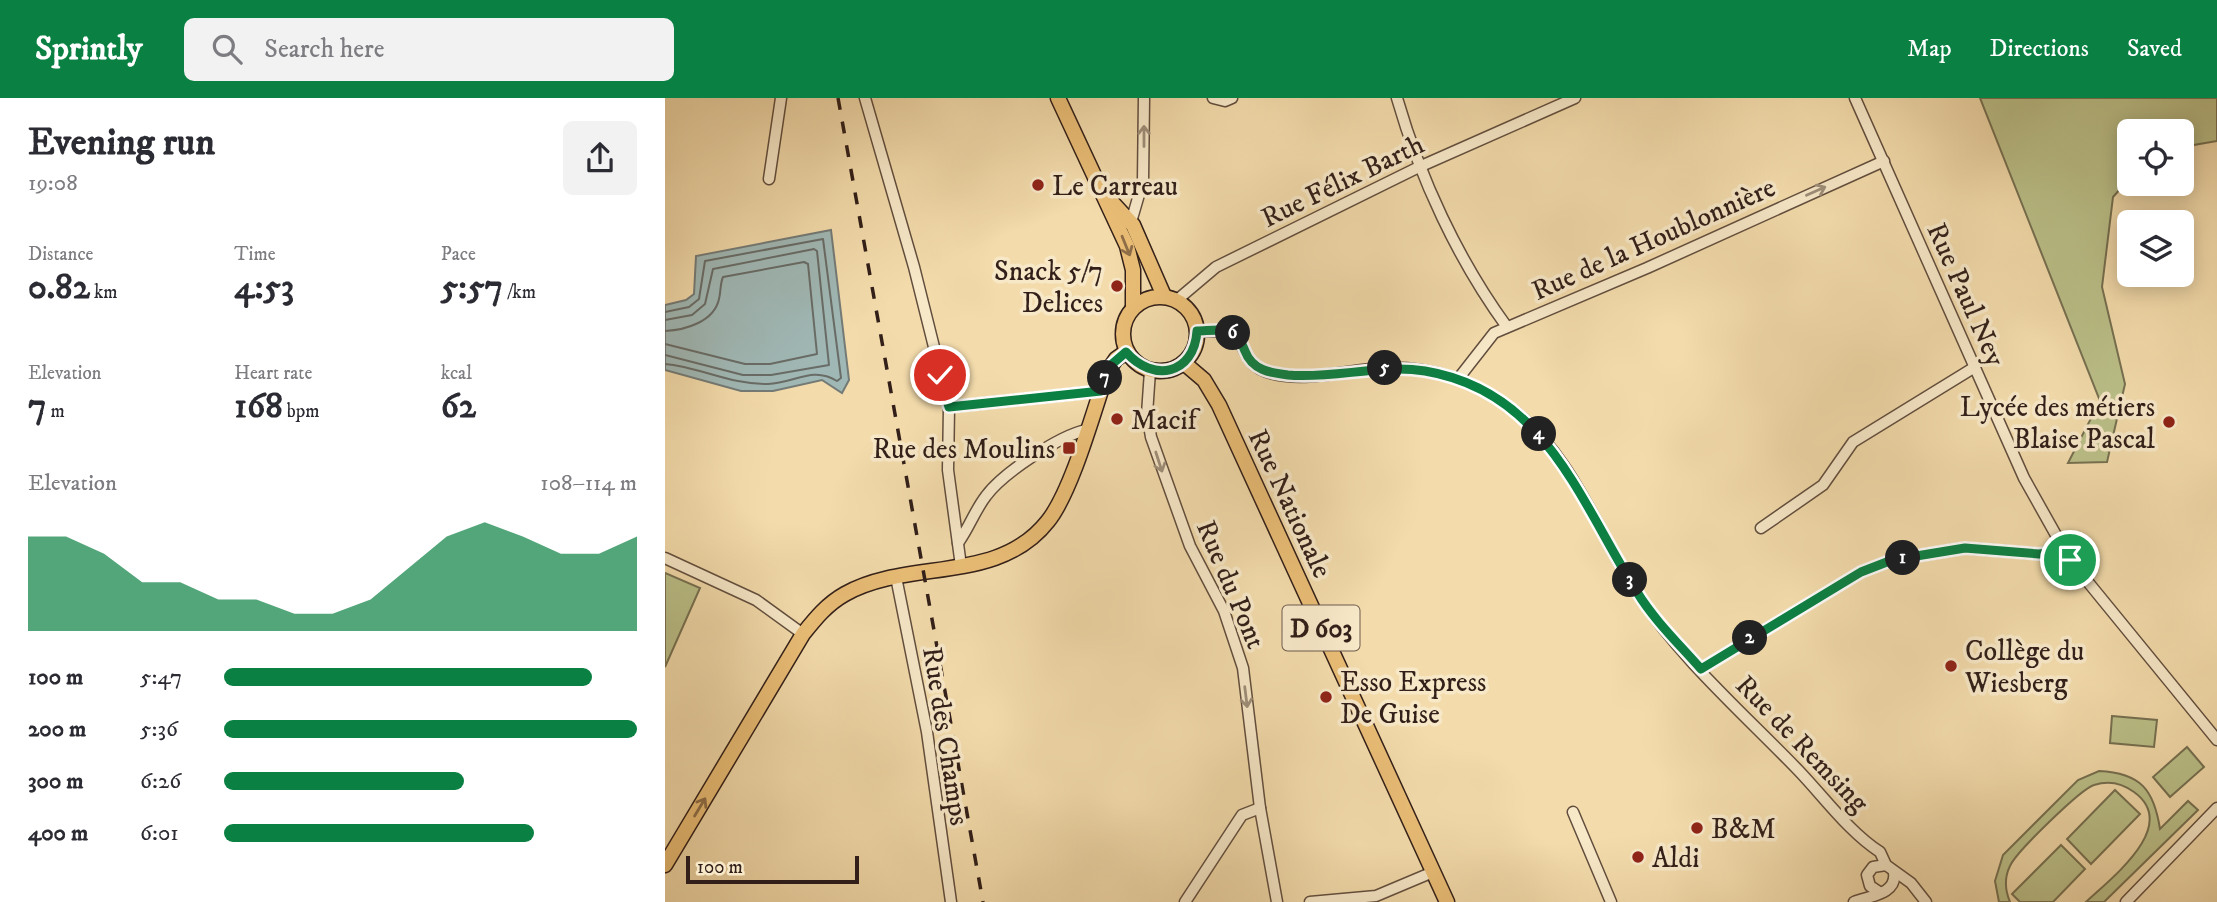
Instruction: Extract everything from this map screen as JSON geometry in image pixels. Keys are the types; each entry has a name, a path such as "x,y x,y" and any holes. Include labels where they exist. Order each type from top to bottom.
{"main road":[{"path":"1058,98 1132,259 1133,307"},
{"path":"1101,190 1131,222 1170,298 1193,317 1197,331 1196,342 1184,363 1161,372 1150,371 1136,363 1126,352 1122,339 1123,325 1133,307 1146,298 1170,298"},
{"path":"665,865 803,634 824,609 846,593 896,577 1002,556 1027,541 1048,523 1063,497 1111,365 1126,352"},
{"name":"Rue Nationale","path":"1184,363 1204,380 1219,405 1447,902"}],"street":[{"path":"769,179 781,98"},
{"path":"865,98 914,267 949,407 948,470 961,566"},
{"path":"1131,222 1143,181 1144,98"},
{"path":"1213,98 1225,101 1232,98"},
{"path":"1397,98 1419,167 1487,300 1507,327"},
{"name":"Rue Félix Barth","path":"1170,298 1216,267 1419,167 1575,98"},
{"name":"Rue Paul Ney","path":"1855,98 2024,478 2065,551 2217,740"},
{"name":"Rue de la Houblonnière","path":"1458,379 1494,332 1647,268 1884,160"},
{"name":"Rue de Remsing","path":"1197,331 1233,332 1240,339 1248,359 1260,369 1274,373 1312,376 1393,368 1458,379 1491,394 1532,426 1581,491 1637,592 1701,669 1870,846 1880,852 1890,869 1911,883 1916,893 1926,902"},
{"path":"1761,527 1823,485 1853,442 1975,367"},
{"name":"Rue du Pont","path":"1150,371 1147,414 1151,437 1181,523 1224,611 1243,668 1260,808 1277,902"},
{"path":"949,407 1101,391"},
{"path":"958,543 993,489 1032,458 1072,434 1086,430"},
{"path":"1701,669 1861,572 1892,560 1965,548 2039,554 2065,551"},
{"path":"665,558 756,600 803,634"},
{"name":"Rue des Champs","path":"896,577 927,732 951,902"},
{"path":"1185,902 1242,815 1260,808"},
{"path":"2126,902 2217,808"},
{"path":"1573,812 1611,902"},
{"name":"Rue de Remsing","path":"1870,846 1873,867"},
{"path":"1854,902 1885,890 1895,881 1890,869 1873,867 1867,880 1870,886 1885,890 1916,893"},
{"path":"1310,902 1376,896 1433,872"}],"green space":[{"path":"1980,98 2217,98 2217,141 2194,145 2194,119 2117,119 2117,193 2113,197 2102,287 2125,384 2107,462 2068,463 2100,401"},
{"path":"665,573 700,588 665,667"},
{"path":"2112,716 2157,720 2154,747 2110,743"},
{"path":"2187,747 2204,767 2170,797 2153,777"},
{"path":"2099,771 2125,775 2143,786 2154,804 2160,829 2188,801 2198,810 2104,902 2086,902 2137,851 2146,836 2150,820 2146,806 2134,792 2110,783 2094,785 2063,809 2015,859 2008,870 2006,880 2010,902 1999,902 1995,881 2003,855 2078,780"},
{"path":"2115,790 2140,814 2091,864 2067,839"},
{"path":"2061,845 2085,869 2053,902 2020,902 2012,894"}],"water":[{"path":"831,230 849,380 842,393 822,380 773,391 741,391 665,370 665,305 686,300 694,294 696,256"}],"railway":[{"path":"838,98 983,902"}],"place":[{"name":"Le Carreau","path":"1038,185"},
{"name":"Snack 5/7 Delices","path":"1117,286"},
{"name":"Macif","path":"1117,419"},
{"name":"Lycée des métiers Blaise Pascal","path":"2169,422"},
{"name":"Rue des Moulins","path":"1069,448"},
{"name":"Collège du Wiesberg","path":"1951,666"},
{"name":"Esso Express De Guise","path":"1326,697"},
{"name":"B&M","path":"1697,828"},
{"name":"Aldi","path":"1638,857"}],"route":[{"path":"940,375 949,407 1101,391 1111,365 1126,352 1136,363 1150,371 1161,372 1184,363 1196,342 1197,331 1221,331 1233,332 1240,339 1248,359 1260,369 1274,373 1312,376 1382,368 1427,372 1458,379 1491,394 1532,426 1581,491 1637,592 1701,669 1861,572 1892,560 1965,548 2039,554 2065,551 2070,560"}]}
